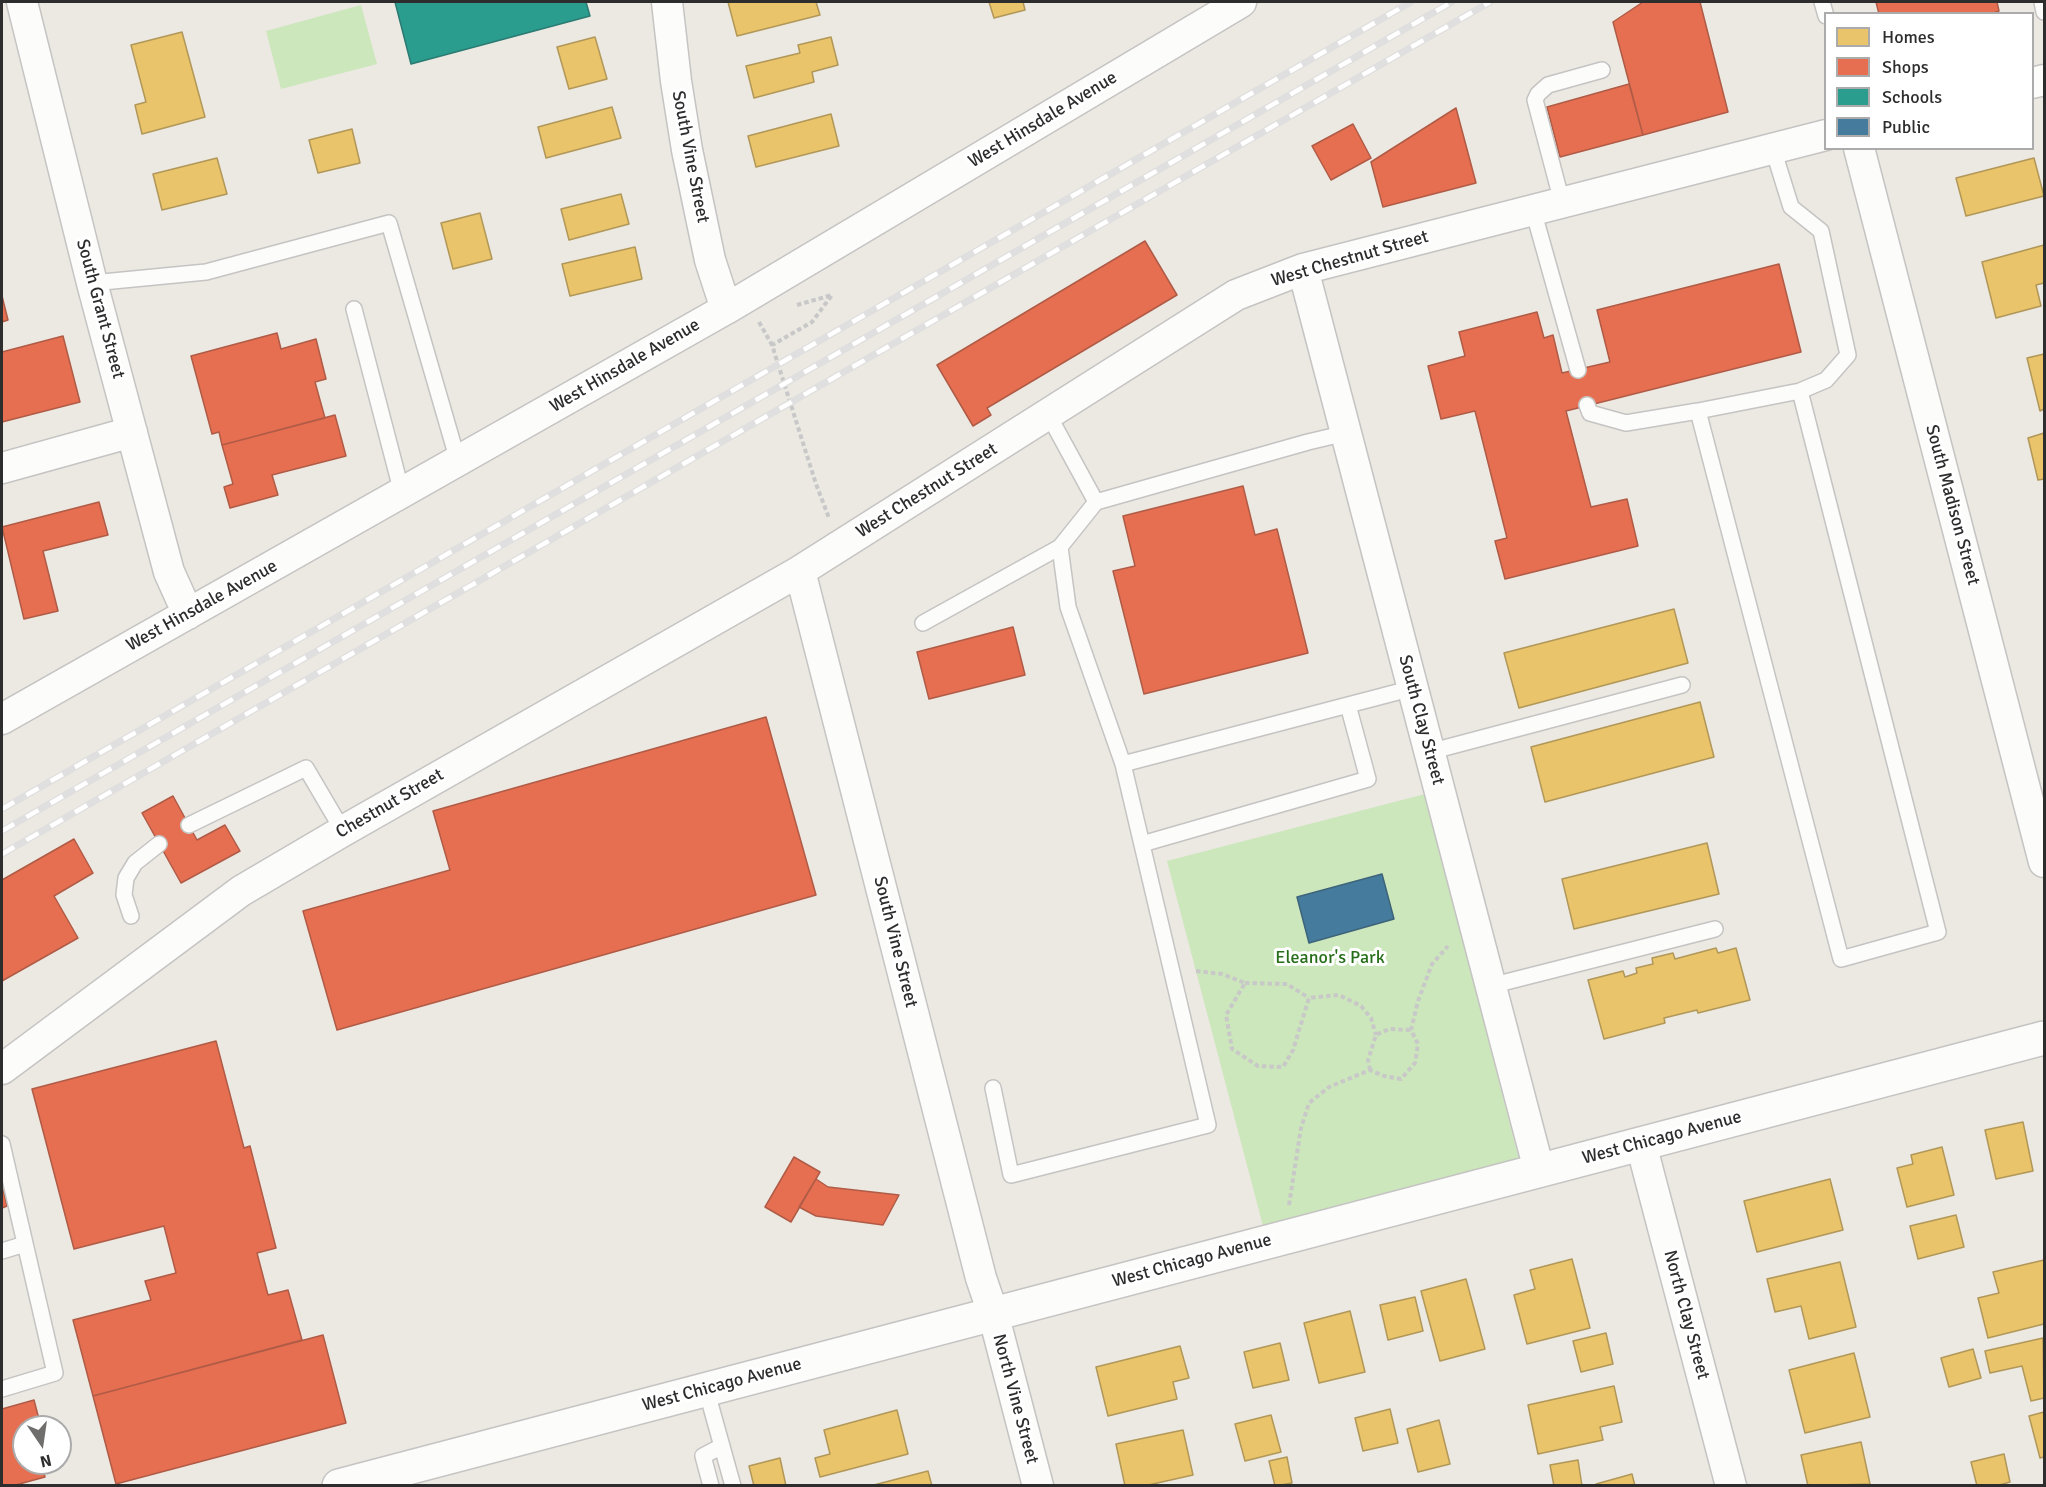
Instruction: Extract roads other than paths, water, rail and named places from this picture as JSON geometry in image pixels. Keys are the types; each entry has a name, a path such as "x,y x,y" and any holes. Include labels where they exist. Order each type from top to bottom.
{"main road":[{"name":"West Chicago Avenue","path":"339,1485 412,1476 706,1389 2044,1038"}],"street":[{"name":"South Grant Street","path":"22,2 92,283 169,572 188,614"},
{"name":"South Vine Street","path":"667,2 687,150 710,260 726,309"},
{"name":"West Hinsdale Avenue","path":"2,719 726,309 1235,3"},
{"name":"West Chestnut Street","path":"800,571 1236,295 1303,269 1824,136"},
{"name":"South Madison Street","path":"1860,150 2044,862"},
{"name":"South Clay Street","path":"1303,269 1539,1170"},
{"path":"2,468 132,432"},
{"name":"South Vine Street","path":"800,571 981,1278 993,1313"},
{"name":"Chestnut Street","path":"2,1069 241,891 800,571"},
{"name":"North Clay Street","path":"1641,1144 1731,1485"},
{"name":"North Vine Street","path":"993,1313 1038,1485"}],"lane":[{"path":"2042,2 2044,12"},
{"path":"1562,202 1534,100 1548,85 1602,70"},
{"path":"1587,405 1590,413 1626,423 1698,411 1800,391 1826,380 1848,355 1821,231 1791,207 1773,149"},
{"path":"1533,210 1578,370"},
{"path":"92,283 206,272 389,223 458,461"},
{"path":"354,309 402,492"},
{"path":"1698,411 1841,959 1938,932 1800,391"},
{"path":"1048,414 1096,502"},
{"path":"923,623 1060,548 1096,502 1346,433"},
{"path":"993,1088 1011,1175 1208,1125 1123,764 1068,607 1060,548"},
{"path":"1429,752 1682,685"},
{"path":"1123,764 1413,688"},
{"path":"1142,844 1368,779 1348,705"},
{"path":"189,825 306,768 343,831"},
{"path":"131,916 124,895 126,878 135,863 159,844"},
{"path":"1490,986 1715,928"},
{"path":"2,1144 55,1373 2,1389"},
{"path":"2,1251 25,1244"},
{"path":"706,1389 733,1485"},
{"path":"711,1485 703,1456 722,1446"}],"railway":[{"path":"2,809 1411,2"},
{"path":"2,831 1452,2"},
{"path":"2,854 1490,2"}],"park label":[{"name":"Eleanor's Park","path":"1330,958"}]}
